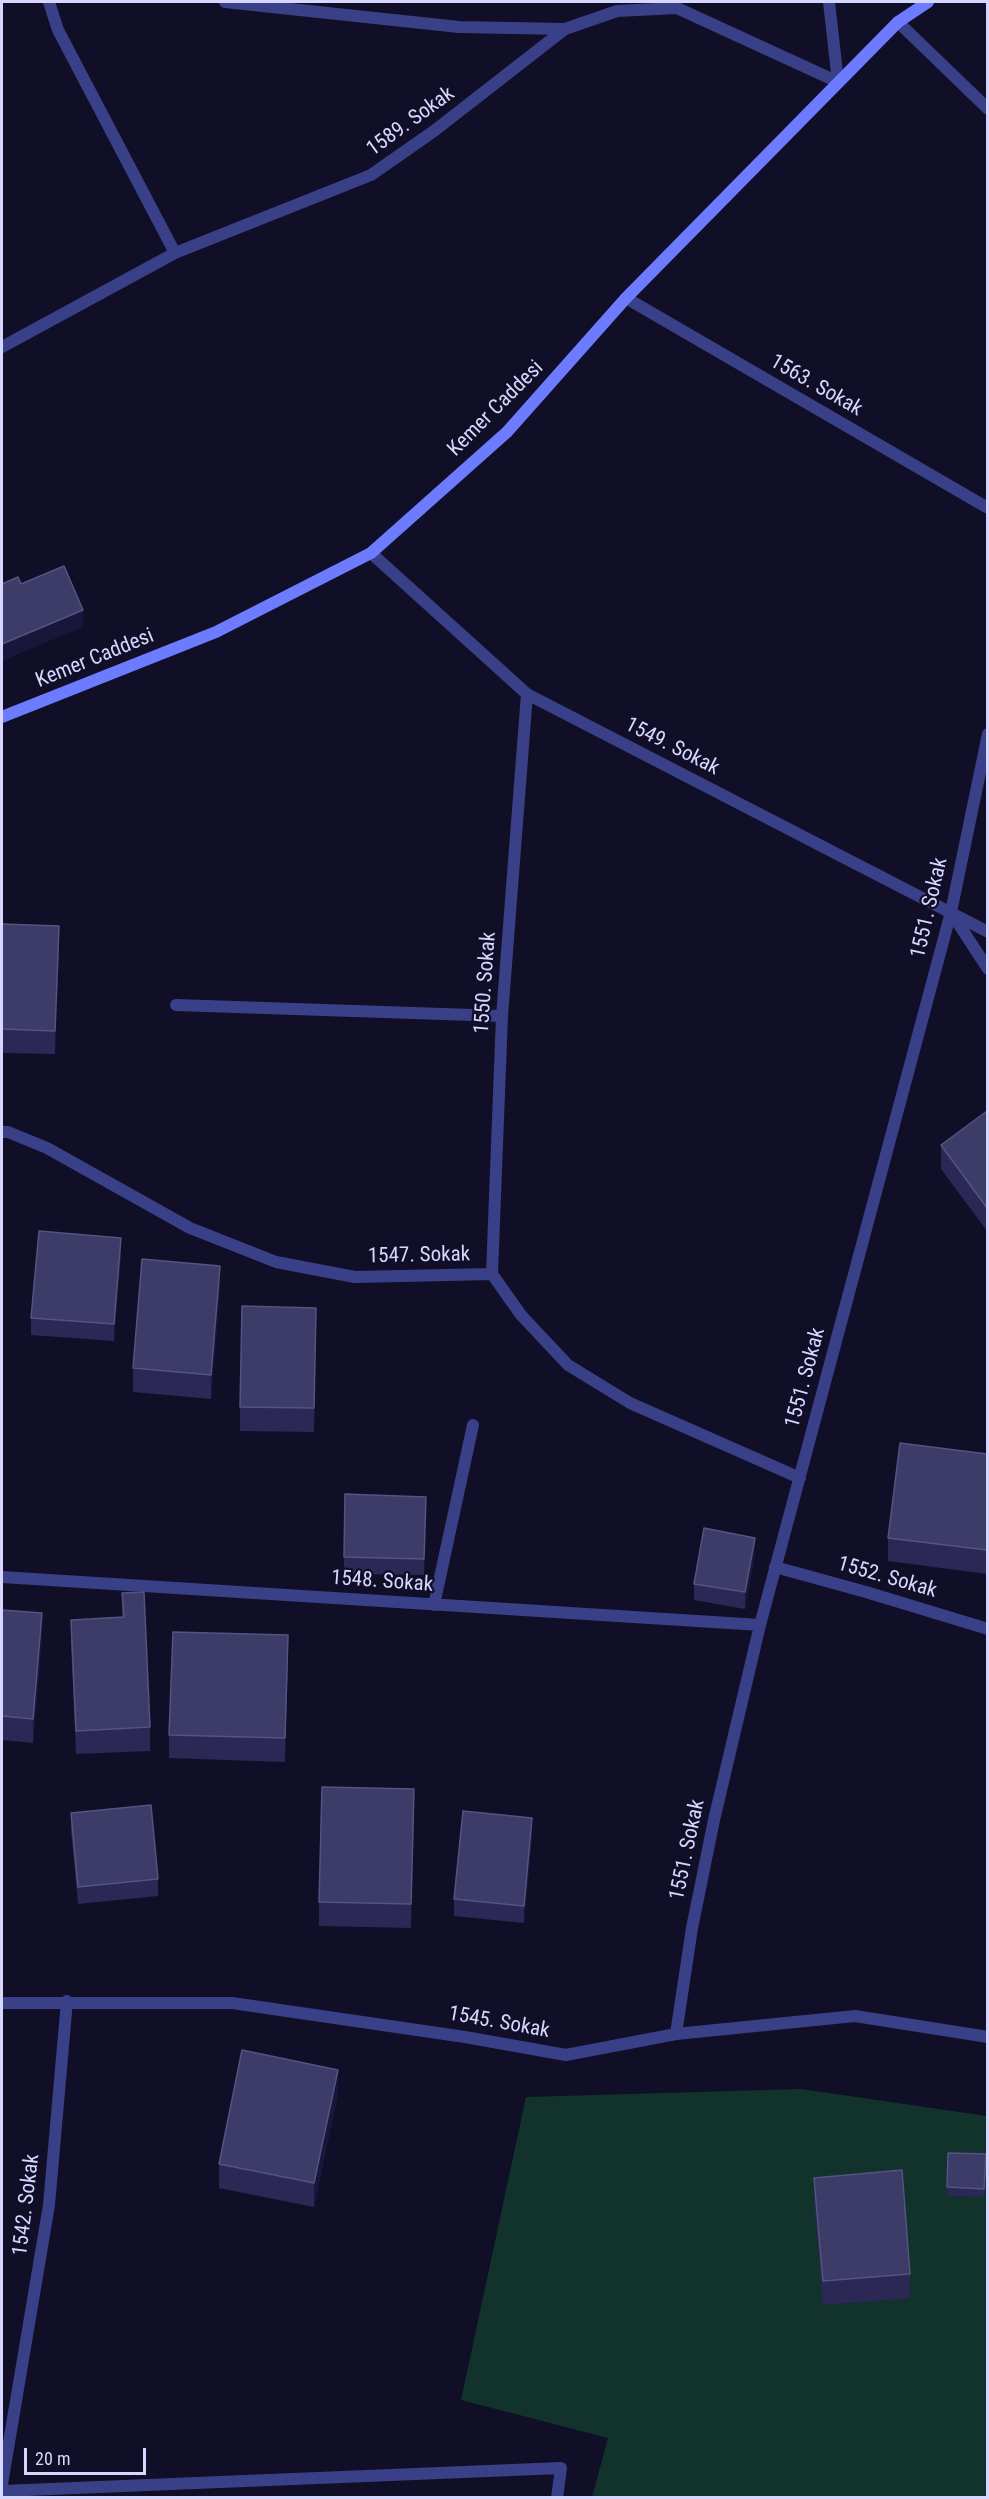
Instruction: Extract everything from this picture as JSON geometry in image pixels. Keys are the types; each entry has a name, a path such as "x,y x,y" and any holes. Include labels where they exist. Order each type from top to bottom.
{"street":[{"path":"49,2 58,30 175,253"},
{"path":"225,2 459,27 565,29"},
{"path":"829,2 838,82"},
{"name":"Kemer Caddesi","path":"2,717 216,632 371,553 507,432 626,298 898,22 928,2"},
{"name":"1589. Sokak","path":"2,347 175,253 371,175 434,131 565,29 617,10 677,8 721,26 838,82"},
{"path":"898,22 987,109"},
{"name":"1563. Sokak","path":"626,298 987,508"},
{"name":"1549. Sokak","path":"371,553 527,694 987,932"},
{"name":"1550. Sokak","path":"492,1274 502,1016 527,694"},
{"name":"1551. Sokak","path":"676,2034 699,1895 760,1625 951,912 987,734"},
{"path":"951,912 987,969"},
{"path":"176,1005 502,1016"},
{"name":"1547. Sokak","path":"2,1132 8,1132 47,1148 190,1228 276,1262 355,1277 492,1274 521,1315 568,1365 630,1403 800,1478"},
{"path":"434,1605 472,1425"},
{"name":"1552. Sokak","path":"775,1567 987,1629"},
{"name":"1548. Sokak","path":"2,1578 760,1625"},
{"name":"1545. Sokak","path":"2,2003 67,2001 232,2003 465,2037 566,2055 676,2034 855,2016 987,2037"},
{"name":"1542. Sokak","path":"2,2484 49,2205 67,2001"},
{"path":"2,2491 148,2483 561,2468 556,2498"}],"green space":[{"path":"801,2089 987,2116 987,2497 592,2497 608,2438 461,2400 526,2097"}],"building":[{"path":"64,566 83,610 2,644 2,584 18,577 21,584"},
{"path":"2,924 59,926 55,1031 2,1029"},
{"path":"987,1111 987,1208 941,1145"},
{"path":"39,1231 121,1238 114,1324 31,1318"},
{"path":"142,1259 220,1266 211,1375 133,1368"},
{"path":"242,1306 316,1308 314,1408 240,1407"},
{"path":"900,1443 987,1454 987,1550 888,1538"},
{"path":"345,1494 426,1497 424,1559 344,1557"},
{"path":"704,1528 755,1538 745,1592 694,1584"},
{"path":"144,1592 150,1727 76,1731 71,1620 124,1617 122,1593"},
{"path":"2,1610 42,1613 33,1719 2,1716"},
{"path":"173,1632 288,1635 285,1738 169,1735"},
{"path":"322,1787 414,1789 411,1904 319,1902"},
{"path":"151,1805 158,1879 78,1887 71,1813"},
{"path":"463,1811 532,1818 524,1906 454,1899"},
{"path":"242,2050 338,2070 314,2183 219,2164"},
{"path":"948,2153 986,2154 984,2189 947,2187"},
{"path":"902,2170 910,2274 823,2281 814,2178"}]}
